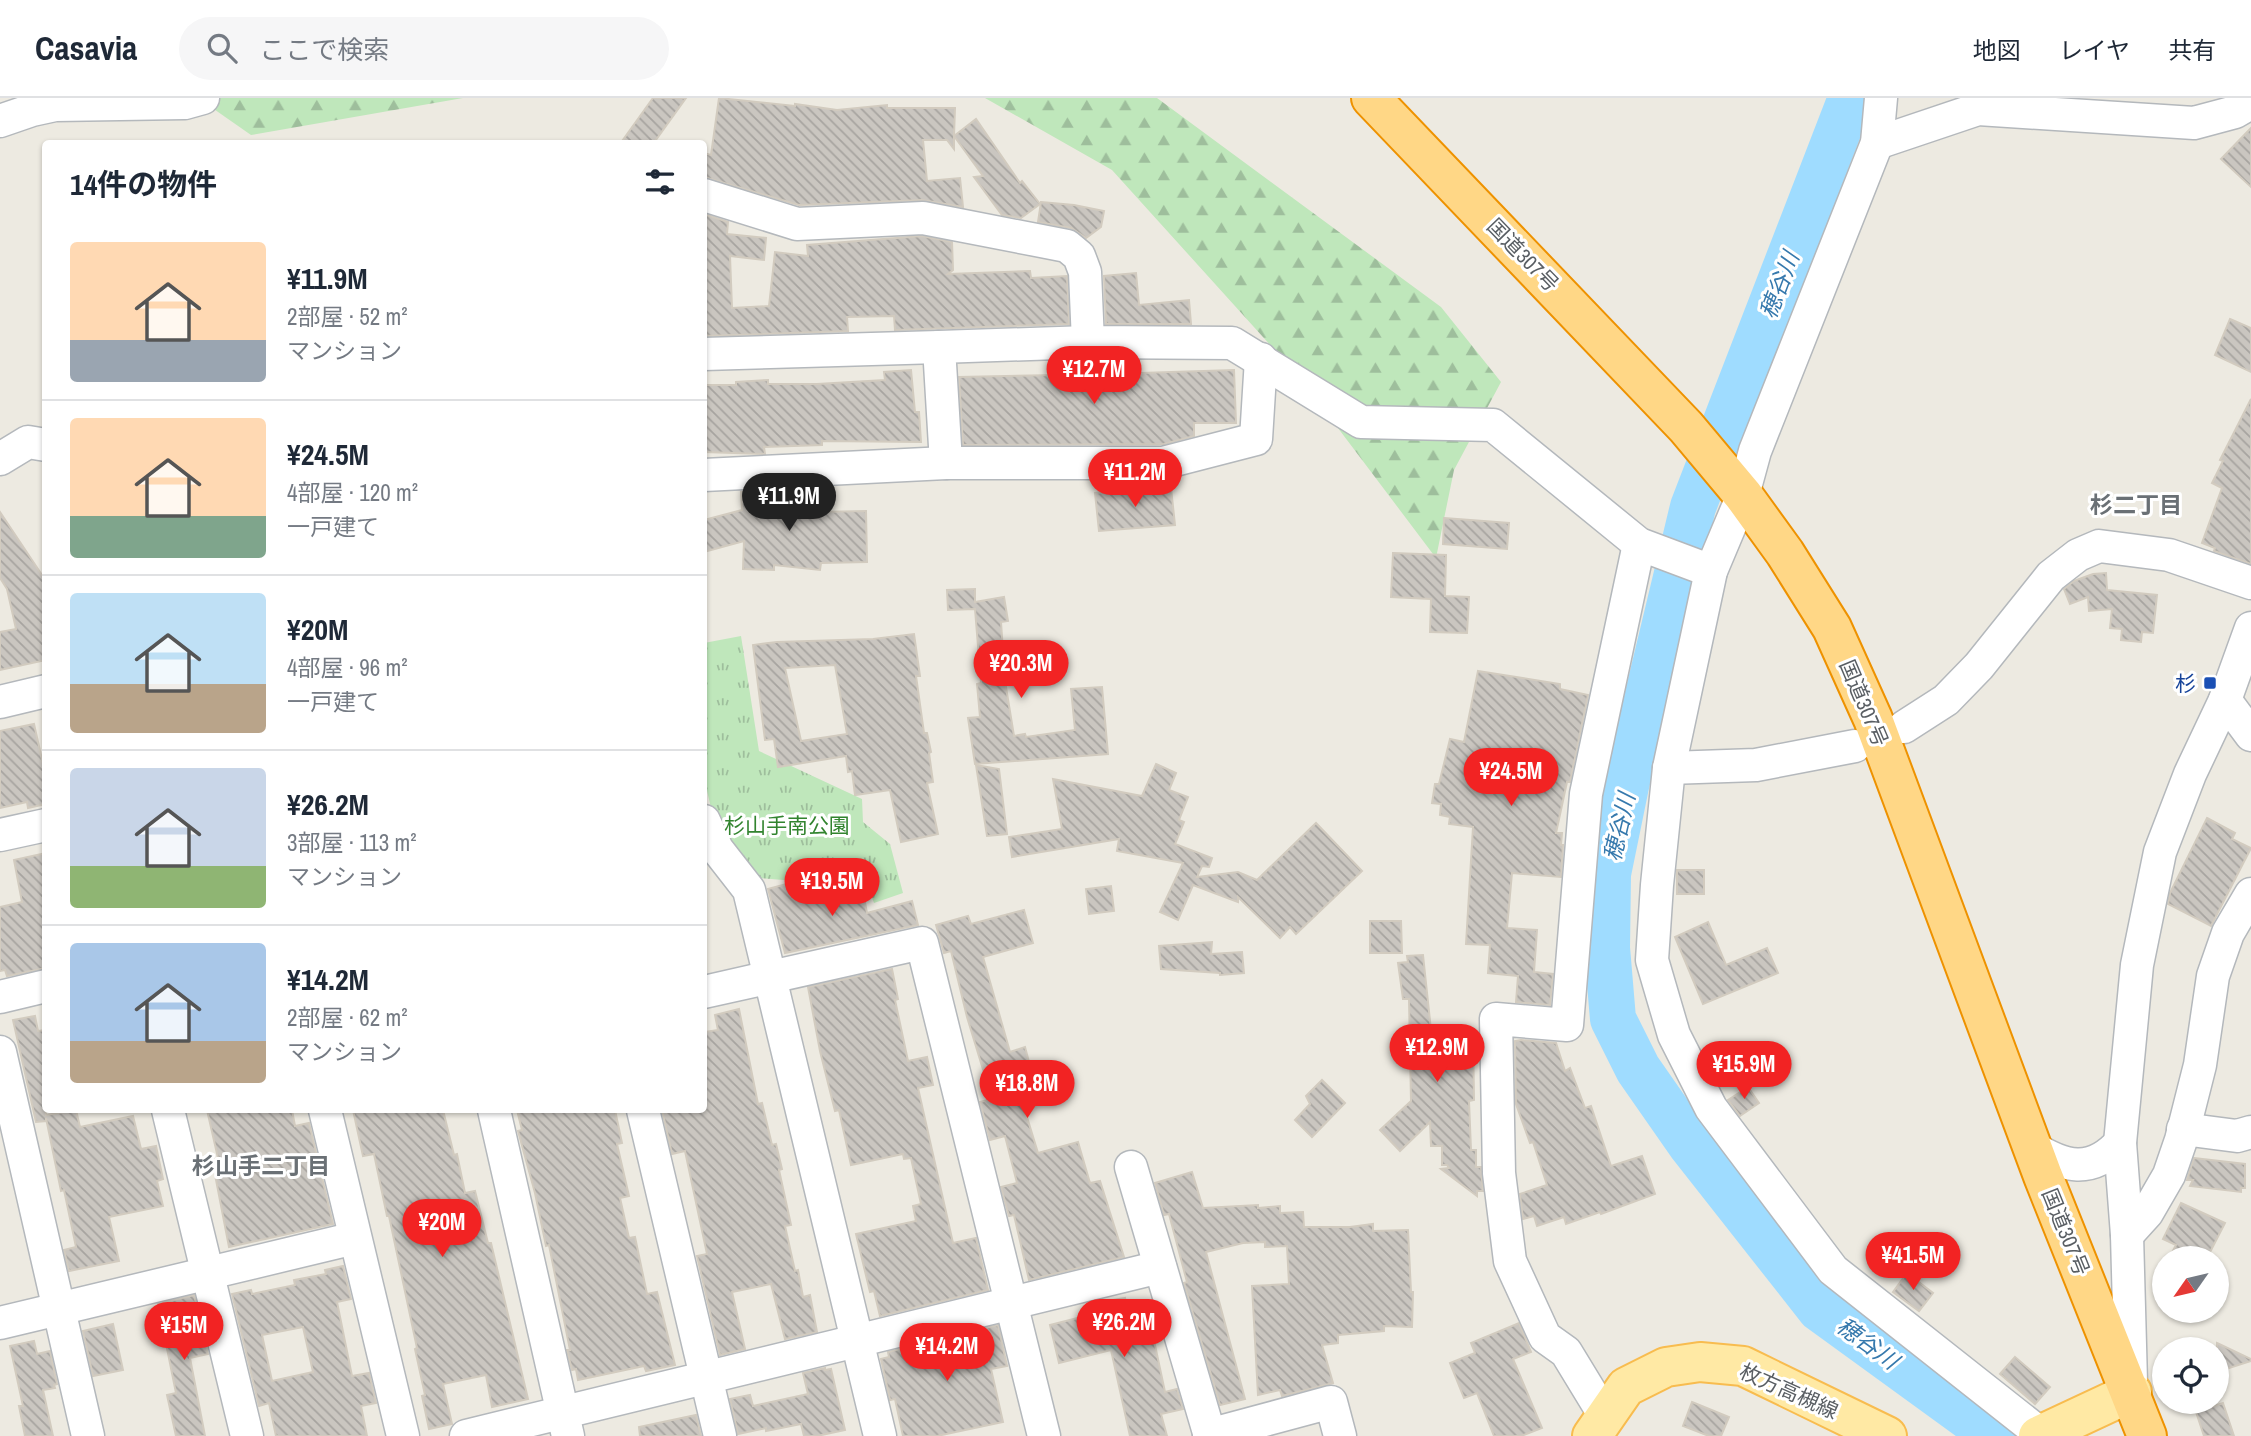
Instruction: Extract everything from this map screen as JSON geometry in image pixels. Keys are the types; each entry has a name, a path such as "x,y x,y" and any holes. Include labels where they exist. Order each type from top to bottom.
{"highway":[{"name":"国道307号","path":"1371,98 1686,427 1735,485 1785,554 1832,628 1873,719 2032,1147 2132,1392 2147,1436"}],"main road":[{"name":"枚方高槻線","path":"1599,1426 1626,1387 1666,1367 1700,1362 1743,1366 1887,1436"},
{"path":"2040,1435 2132,1392"}],"street":[{"path":"0,121 55,105 185,103 203,98"},
{"path":"1881,98 1877,143 1755,451 1735,485 1711,571 1669,768 1652,961 1674,1035 1712,1108 1833,1270 2040,1435"},
{"path":"1877,143 1978,109 2194,123 2235,112 2251,103"},
{"path":"707,196 797,224 923,218 1067,246 1079,256 1085,272 1088,342"},
{"path":"707,354 1088,342 1232,342 1361,422 1493,425 1639,544 1711,571"},
{"path":"939,347 946,463"},
{"path":"707,475 946,463 1163,463 1256,439 1261,359"},
{"path":"0,459 28,442 42,444"},
{"path":"1599,1426 1566,1352 1545,1337 1510,1261 1497,1135 1496,1019 1567,1025 1587,794 1639,544"},
{"path":"1904,726 1946,700 1971,675 2051,576 2078,555 2099,546 2169,555 2251,583"},
{"path":"2132,1392 2127,1235 2120,1143 2137,965 2160,852 2190,774 2225,700 2251,628"},
{"path":"0,702 42,692"},
{"path":"2225,700 2251,735"},
{"path":"1669,768 1756,765 1855,746"},
{"path":"0,835 42,826"},
{"path":"707,827 717,849 748,890 880,1436"},
{"path":"2127,1235 2147,1213 2169,1175 2200,1065 2213,976 2228,933 2251,894"},
{"path":"707,991 922,943 1044,1436"},
{"path":"0,997 42,987"},
{"path":"0,1052 88,1436"},
{"path":"169,1113 247,1436"},
{"path":"325,1113 402,1436"},
{"path":"495,1113 565,1424"},
{"path":"644,1113 720,1436"},
{"path":"2183,1129 2237,1136 2251,1132"},
{"path":"2032,1147 2051,1159 2070,1166 2097,1160 2110,1154 2120,1143"},
{"path":"1131,1167 1209,1435 1331,1402 1340,1436"},
{"path":"0,1323 355,1238"},
{"path":"466,1436 565,1424 706,1377 1160,1267"}],"green space":[{"path":"198,98 463,98 251,135"},
{"path":"985,98 1157,98 1441,307 1501,382 1454,470 1436,558 1301,379 1112,170"},
{"name":"杉山手南公園","path":"741,636 759,751 862,799 863,822 890,844 903,893 874,903 868,887 758,878 712,812 707,791 707,642"}],"building":[{"path":"653,98 686,98 656,140 623,140"},
{"path":"719,98 837,110 887,105 887,108 955,108 954,149 947,140 923,140 927,181 960,178 963,207 922,200 799,205 707,178 707,154 711,155"},
{"path":"976,119 1020,183 1022,181 1040,204 1021,218 1002,215 974,177 983,176 954,136"},
{"path":"2251,128 2251,187 2221,159"},
{"path":"1041,202 1104,211 1101,227 1086,238 1071,228 1038,222"},
{"path":"707,215 728,222 727,234 766,238 764,260 730,256 732,308 769,306 775,252 808,256 807,245 922,236 952,242 953,270 948,274 1030,271 1031,278 1067,276 1069,324 895,330 894,316 847,317 848,331 707,336"},
{"path":"1136,273 1139,305 1189,300 1191,324 1106,324 1104,276"},
{"path":"2230,319 2251,328 2251,372 2215,355"},
{"path":"1105,360 1139,361 1140,373 1234,370 1236,423 1194,423 1194,436 1164,444 963,445 959,377 1058,375 1058,371 1106,369"},
{"path":"911,370 915,412 919,412 921,442 822,441 822,445 764,447 765,454 707,452 707,385 736,385 736,382 768,380 768,384 817,384 885,380 884,372"},
{"path":"2251,399 2251,564 2214,551 2215,548 2202,543 2222,488 2212,483 2223,461 2220,460"},
{"path":"1171,488 1175,525 1099,531 1095,493"},
{"path":"766,490 766,496 820,498 819,512 866,511 867,562 821,563 820,570 774,565 774,570 743,569 744,541 707,551 707,519 742,510 741,492"},
{"path":"0,512 42,575 42,661 0,670 0,632 16,629 7,589 0,578"},
{"path":"1444,518 1509,523 1507,549 1443,544"},
{"path":"1393,553 1446,555 1445,596 1469,597 1467,633 1430,632 1431,599 1391,597"},
{"path":"2106,573 2107,590 2157,595 2153,633 2142,632 2141,642 2121,640 2122,629 2110,628 2112,609 2089,611 2088,597 2070,604 2064,589 2074,581 2093,574"},
{"path":"975,589 975,602 1004,597 1008,621 1001,622 1005,681 1014,736 1025,734 1026,737 1075,730 1071,689 1102,687 1108,754 975,764 968,718 980,717 977,684 981,683 975,609 948,610 947,590"},
{"path":"914,634 920,676 916,676 924,733 927,733 931,752 933,782 927,783 938,834 901,842 890,790 855,795 852,771 848,772 846,756 778,767 774,739 765,740 753,645 873,639","holes":["835,665 847,734 801,741 785,668"]},
{"path":"1478,671 1560,684 1560,689 1588,695 1570,782 1567,782 1556,833 1562,833 1561,877 1512,873 1507,928 1537,930 1534,972 1553,974 1550,1005 1516,1002 1518,976 1488,973 1490,945 1466,944 1473,827 1449,824 1450,817 1440,815 1441,804 1432,803 1435,784 1439,784 1450,739 1464,742"},
{"path":"34,724 42,760 42,805 28,808 27,802 0,808 0,731"},
{"path":"1156,764 1176,773 1169,790 1188,797 1179,820 1184,822 1175,844 1212,858 1209,867 1202,866 1197,877 1238,872 1257,880 1316,823 1362,871 1296,934 1290,927 1280,938 1238,897 1238,902 1193,885 1178,920 1160,912 1183,863 1117,851 1119,839 1012,857 1009,837 1062,829 1053,779 1142,796"},
{"path":"976,765 999,769 1007,834 987,836"},
{"path":"2207,818 2235,833 2232,839 2251,848 2211,926 2168,904 2170,893"},
{"path":"42,854 42,969 7,976 5,970 0,971 0,907 22,902 14,860"},
{"path":"1677,870 1704,870 1704,894 1677,894"},
{"path":"794,882 798,901 863,892 867,913 912,901 918,925 785,953 768,889"},
{"path":"1111,886 1114,911 1089,914 1086,889"},
{"path":"1024,910 1033,943 983,957 1010,1052 1025,1047 1033,1077 1016,1081 1038,1153 1078,1142 1090,1183 1100,1181 1124,1257 1029,1280 1014,1215 1009,1216 1001,1187 1017,1183 1005,1136 990,1140 980,1102 992,1099 967,1017 951,951 944,953 936,925 968,916 971,924"},
{"path":"1370,921 1401,921 1402,953 1370,953"},
{"path":"1708,922 1726,965 1767,948 1778,973 1703,1004 1675,937"},
{"path":"1212,942 1211,954 1242,952 1244,973 1220,975 1161,969 1159,946"},
{"path":"1423,955 1431,1030 1473,1030 1474,1100 1469,1101 1471,1150 1476,1150 1476,1167 1481,1167 1483,1191 1477,1191 1477,1196 1441,1169 1449,1168 1442,1165 1442,1146 1431,1146 1430,1122 1400,1151 1380,1130 1411,1101 1409,999 1403,999 1398,963 1408,962 1407,956"},
{"path":"892,969 898,999 895,1000 908,1061 927,1057 933,1085 918,1088 953,1243 976,1238 988,1290 880,1316 874,1291 870,1292 856,1234 916,1221 913,1206 921,1204 911,1158 904,1159 903,1154 851,1165 839,1110 835,1111 820,1051 808,987"},
{"path":"739,1009 758,1104 762,1103 772,1145 776,1144 782,1169 779,1170 791,1225 785,1226 795,1271 798,1270 803,1297 810,1295 817,1332 785,1339 771,1284 732,1292 745,1349 720,1355 697,1256 707,1254 685,1151 672,1154 663,1113 707,1113 707,1032 718,1030 715,1015"},
{"path":"35,1016 38,1031 42,1030 42,1113 77,1113 80,1127 133,1116 141,1149 156,1146 163,1179 157,1181 163,1206 109,1217 119,1261 69,1271 64,1250 76,1247 64,1190 61,1191 46,1118 46,1121 36,1122 13,1020"},
{"path":"1515,1041 1556,1043 1565,1071 1570,1068 1585,1108 1591,1106 1611,1166 1642,1156 1655,1194 1566,1224 1564,1217 1537,1226 1534,1216 1523,1219 1520,1194 1547,1185 1533,1142 1530,1143 1516,1104"},
{"path":"1322,1080 1345,1103 1312,1137 1295,1120 1310,1104 1306,1096"},
{"path":"1748,1087 1759,1103 1740,1116 1728,1100"},
{"path":"208,1113 293,1113 295,1126 309,1123 333,1224 229,1247 212,1159 218,1158"},
{"path":"354,1113 444,1113 454,1155 457,1154 465,1193 475,1191 488,1243 491,1243 528,1399 492,1407 486,1375 443,1384 452,1424 429,1429 415,1349 417,1348 389,1216 374,1154 363,1156"},
{"path":"518,1113 616,1113 622,1143 617,1144 629,1196 620,1198 629,1238 635,1237 647,1294 657,1292 675,1365 646,1371 644,1366 578,1380 576,1369 572,1370 567,1350 570,1350 549,1245 546,1246 518,1131 522,1130"},
{"path":"2194,1158 2245,1164 2245,1188 2241,1188 2241,1192 2190,1186 2193,1180 2187,1180"},
{"path":"1192,1172 1203,1208 1280,1206 1280,1213 1303,1212 1304,1227 1373,1224 1373,1231 1408,1230 1413,1292 1412,1327 1384,1326 1384,1331 1338,1335 1338,1343 1322,1345 1333,1383 1282,1396 1280,1390 1258,1395 1252,1286 1289,1284 1287,1246 1265,1247 1265,1242 1243,1243 1206,1252 1245,1399 1220,1405 1184,1283 1187,1282 1169,1214 1164,1215 1155,1183"},
{"path":"2181,1203 2225,1223 2213,1246 2175,1246 2163,1239"},
{"path":"343,1266 351,1299 337,1302 352,1376 369,1373 376,1403 361,1406 367,1436 276,1436 269,1403 259,1406 232,1294 251,1290 252,1294 295,1285 294,1280 326,1274 325,1270","holes":["303,1327 313,1372 272,1381 262,1335"]},
{"path":"1907,1273 1933,1293 1919,1311 1893,1292"},
{"path":"194,1295 208,1354 190,1358 205,1436 176,1436 167,1395 176,1393 158,1304"},
{"path":"1125,1298 1127,1308 1151,1300 1159,1329 1152,1331 1165,1392 1177,1389 1183,1409 1161,1414 1167,1436 1130,1436 1111,1350 1059,1363 1050,1325 1097,1313 1096,1303"},
{"path":"1519,1323 1531,1352 1513,1359 1542,1428 1521,1436 1494,1436 1477,1393 1464,1398 1450,1363 1475,1353 1471,1343"},
{"path":"113,1324 123,1370 93,1376 83,1331"},
{"path":"998,1325 1007,1366 991,1369 1003,1422 937,1436 903,1436 895,1399 890,1400 881,1359 889,1357 888,1352"},
{"path":"34,1341 37,1354 50,1351 57,1384 54,1385 55,1388 43,1390 53,1436 25,1436 19,1406 23,1406 10,1346"},
{"path":"2229,1349 2251,1359 2229,1368"},
{"path":"2015,1357 2050,1387 2035,1404 2000,1374"},
{"path":"831,1369 845,1430 804,1436 801,1424 738,1434 730,1399 750,1395 753,1406 808,1394 803,1373"},
{"path":"1692,1402 1729,1417 1721,1436 1709,1436 1683,1426"},
{"path":"2197,1414 2227,1414 2234,1436 2204,1436"},
{"path":"696,1415 701,1436 640,1436 639,1427"}],"waterway":[{"name":"穂谷川","path":"1851,98 1693,507 1626,786 1608,874 1607,948 1613,1019 1638,1069 1691,1145 1820,1309 1995,1436"}],"place":[{"name":"杉","path":"2210,683"}],"district":[{"name":"杉二丁目","path":"2136,504"},
{"name":"杉山手二丁目","path":"261,1165"}]}
